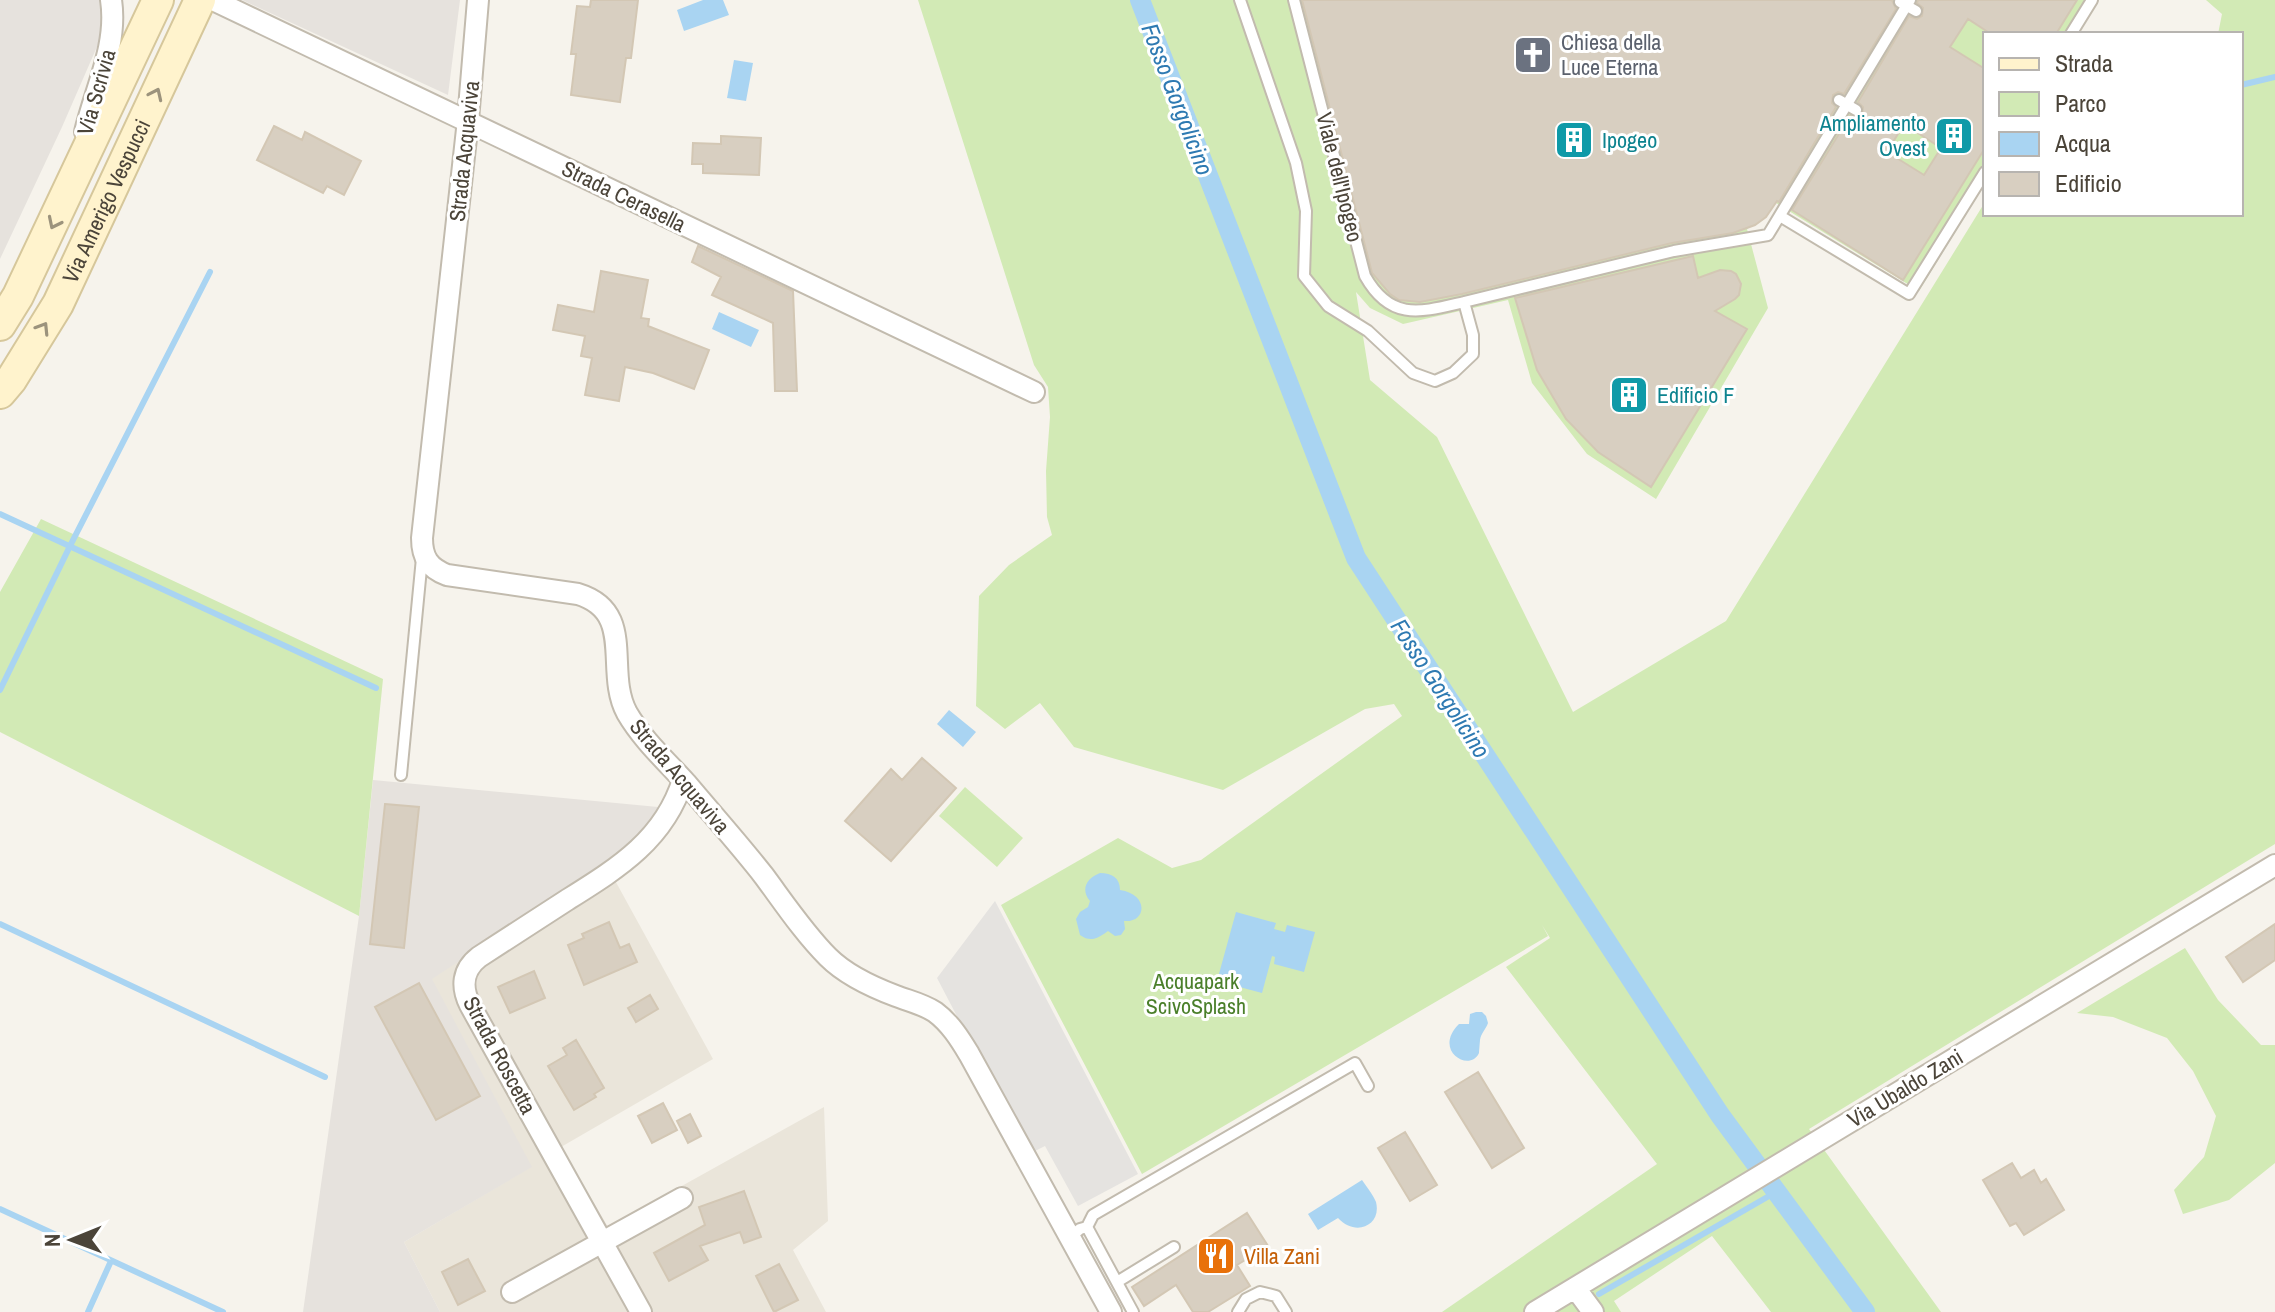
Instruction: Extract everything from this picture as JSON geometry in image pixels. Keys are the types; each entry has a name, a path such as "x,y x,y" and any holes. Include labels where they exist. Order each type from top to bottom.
{"street":[{"name":"Via Scrivia","path":"73,184 87,120 112,37 111,0"},
{"name":"Via Amerigo Vespucci","path":"0,325 18,296 73,184 158,0"},
{"name":"Via Amerigo Vespucci","path":"0,393 58,304 200,0"},
{"name":"Strada Cerasella","path":"213,0 1034,392"},
{"name":"Strada Acquaviva","path":"478,0 423,552 431,567 447,575 578,594 603,606 615,636 618,679 624,707 646,738 745,852 828,957 877,988 926,1007 951,1026 1078,1232 1111,1312"},
{"name":"Strada Roscetta","path":"641,1312 470,1005 464,991 465,977 469,965 479,957 621,866 652,837 676,801 683,780"},
{"name":"Via Ubaldo Zani","path":"1535,1312 2275,865"},
{"path":"512,1292 682,1198"},
{"path":"1576,1289 1593,1312"}],"lane":[{"path":"1240,0 1296,163 1306,211 1304,276 1328,306 1368,331 1413,373 1435,381 1453,373 1473,354 1473,335 1464,302"},
{"name":"Viale dell'Ipogeo","path":"1294,0 1365,276 1374,291 1398,308 1414,312 1431,309 1674,251 1768,235 1780,216"},
{"path":"2072,32 2092,0"},
{"path":"1908,4 1780,216 1909,294 1983,175"},
{"path":"401,775 423,552"},
{"path":"1133,1312 1117,1282 1078,1232 1093,1215 1355,1063 1368,1086"},
{"path":"1117,1282 1174,1247"},
{"path":"1238,1312 1246,1299 1260,1292 1276,1296 1286,1312"}],"shaded area":[{"path":"0,0 99,0 103,33 0,259"},
{"path":"242,0 460,0 448,95"},
{"path":"373,780 658,807 640,842 432,979 532,1167 404,1242 440,1312 303,1312 359,916"},
{"path":"606,864 713,1059 561,1147 608,1227 824,1107 828,1221 793,1250 826,1312 440,1312 404,1242 531,1167 431,979"},
{"path":"995,901 1138,1174 1078,1206 1045,1146 1029,1154 937,978"}],"green space":[{"name":"Acquapark ScivoSplash","path":"918,0 2099,0 2079,32 1983,32 1983,187 1919,291 1776,203 1766,217 1747,229 1768,308 1656,499 1587,454 1532,383 1508,300 1403,324 1370,308 1356,292 1370,380 1437,437 1573,712 1726,621 1983,205 1983,216 2243,216 2243,32 2218,32 2222,14 2206,0 2275,0 2275,844 1809,1129 1941,1312 1771,1312 1712,1236 1614,1301 1621,1312 1442,1312 1657,1164 1506,967 1550,938 1542,925 1548,936 1142,1174 1001,905 1118,838 1172,868 1201,860 1402,716 1394,704 1365,709 1223,790 1074,747 1040,703 1005,729 976,706 979,596 1009,565 1052,535 1047,517 1048,387 1034,365"},
{"path":"41,519 383,679 359,916 0,732 0,592"},
{"path":"965,787 1023,838 997,867 939,816"},
{"path":"2185,948 2218,1000 2261,1045 2275,1045 2275,1163 2229,1200 2183,1214 2174,1190 2204,1157 2216,1116 2193,1071 2167,1038 2113,1017 2077,1013"}],"water":[{"path":"703,0 723,0 729,15 684,31 677,10"},
{"path":"734,60 753,63 746,101 727,98"},
{"path":"719,312 759,330 751,347 712,329"},
{"path":"949,710 976,732 963,747 937,724"},
{"path":"1100,873 1114,877 1119,882 1120,890 1136,897 1142,908 1137,918 1124,921 1125,929 1121,935 1115,936 1108,931 1088,939 1080,935 1076,919 1090,901 1086,884"},
{"path":"1236,912 1276,923 1274,929 1285,932 1287,925 1315,932 1304,972 1274,964 1275,957 1272,956 1262,993 1217,981"},
{"path":"1482,1012 1488,1023 1479,1053 1474,1059 1462,1060 1451,1050 1449,1043 1459,1024 1469,1024 1470,1014"},
{"path":"1362,1180 1376,1202 1377,1210 1371,1223 1359,1228 1352,1227 1338,1218 1318,1230 1308,1214"}],"building":[{"path":"591,0 638,0 631,58 626,58 620,102 571,95 576,54 571,54 577,6 590,7"},
{"name":"Ipogeo","path":"1302,0 1892,0 1896,9 1844,94 1838,92 1833,95 1832,103 1836,107 1779,202 1755,225 1733,233 1672,243 1420,302 1399,300 1372,273"},
{"name":"Ampliamento Ovest","path":"1918,0 2077,0 2057,32 1988,32 1968,19 1950,47 1983,68 1983,151 1903,280 1792,210 1850,116 1857,118 1862,115 1863,107 1858,102 1909,16 1917,19 1922,16 1923,8 1917,3","holes":["1904,124 1941,148 1924,175 1887,152"]},
{"path":"274,126 302,140 305,132 361,161 344,195 327,186 323,193 257,160"},
{"path":"721,136 761,138 759,175 703,173 703,164 692,164 693,143 721,144"},
{"path":"698,246 793,291 797,391 775,391 773,323 712,295 721,277 692,262"},
{"name":"Edificio F","path":"1693,256 1698,278 1720,270 1736,274 1741,284 1739,295 1715,311 1747,329 1651,487 1598,452 1566,419 1537,370 1515,298"},
{"path":"601,271 648,280 641,318 649,319 648,326 709,350 694,389 653,373 625,367 619,401 585,395 592,358 581,356 585,336 553,330 558,305 594,312"},
{"path":"922,758 956,788 891,861 845,821 891,769 902,780"},
{"path":"385,804 419,807 404,948 370,944"},
{"path":"609,922 620,948 629,944 637,962 584,985 568,945 584,938 582,934"},
{"path":"2275,924 2275,960 2243,982 2226,957"},
{"path":"534,971 545,998 510,1013 498,987"},
{"path":"419,983 480,1096 436,1120 375,1007"},
{"path":"650,995 658,1009 636,1022 628,1008"},
{"path":"576,1040 604,1088 594,1094 596,1097 574,1110 548,1066 567,1055 563,1048"},
{"path":"1478,1072 1524,1148 1492,1168 1445,1092"},
{"path":"663,1103 677,1130 652,1143 638,1116"},
{"path":"690,1114 701,1136 688,1143 677,1121"},
{"path":"1405,1132 1437,1185 1410,1201 1378,1148"},
{"path":"2012,1163 2021,1178 2034,1170 2041,1183 2046,1179 2064,1210 2024,1235 2016,1223 2010,1226 1983,1180"},
{"path":"744,1191 761,1237 744,1243 740,1232 700,1246 708,1260 669,1281 654,1253 705,1225 699,1207"},
{"name":"Villa Zani","path":"1247,1213 1268,1246 1237,1265 1250,1286 1208,1312 1193,1312 1176,1285 1144,1306 1132,1287"},
{"path":"468,1259 485,1291 458,1305 442,1272"},
{"path":"779,1264 798,1300 774,1312 756,1276"}],"waterway":[{"name":"Fosso Gorgolicino","path":"1140,0 1356,558 1720,1115 1865,1312"},
{"path":"2243,85 2275,77"},
{"path":"0,690 210,272"},
{"path":"0,514 376,688"},
{"path":"0,924 325,1077"},
{"path":"1599,1294 1776,1192"},
{"path":"0,1209 223,1312"},
{"path":"88,1312 111,1261"}],"place":[{"name":"Chiesa della Luce Eterna","path":"1533,55"},
{"name":"Ampliamento Ovest","path":"1954,136"},
{"name":"Ipogeo","path":"1574,140"},
{"name":"Edificio F","path":"1629,395"},
{"name":"Villa Zani","path":"1216,1256"}]}
